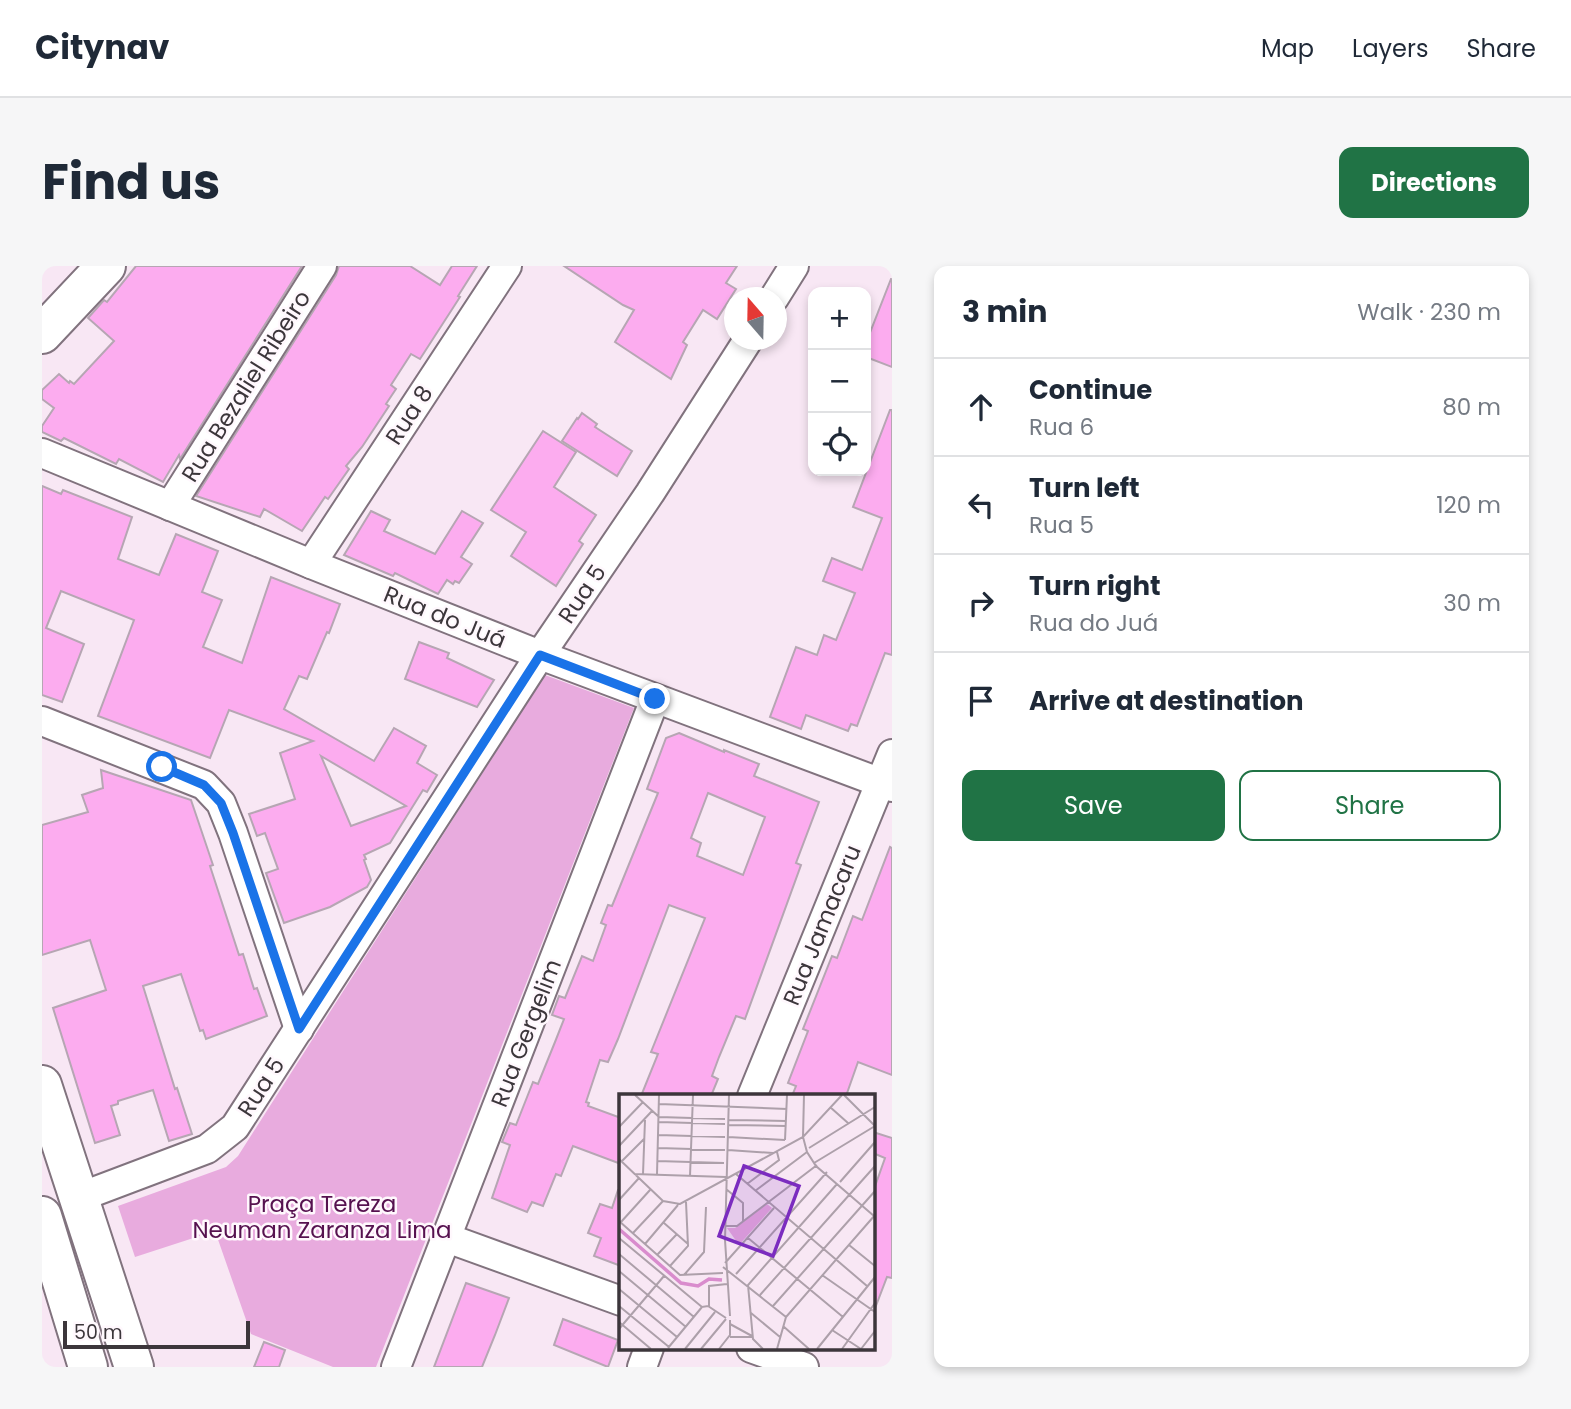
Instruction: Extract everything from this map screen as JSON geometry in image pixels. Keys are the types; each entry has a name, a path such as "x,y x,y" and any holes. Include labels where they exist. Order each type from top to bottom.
{"main road":[{"path":"42,334 106,266"},
{"path":"42,1085 134,1367"},
{"path":"42,1216 88,1367"}],"street":[{"name":"Rua Bezaliel Ribeiro","path":"170,506 322,266"},
{"name":"Rua 8","path":"312,564 507,266"},
{"path":"781,287 794,266"},
{"name":"Rua 5","path":"80,1197 207,1149 235,1127 540,655 650,493 742,350"},
{"name":"Rua do Juá","path":"42,453 540,655 886,785"},
{"name":"Rua Gergelim","path":"396,1367 655,699"},
{"path":"42,721 204,785 221,803 299,1029"},
{"name":"Rua Jamacaru","path":"753,1094 886,785 892,754"},
{"path":"447,1238 619,1300"},
{"path":"642,1367 648,1350"},
{"path":"757,1350 804,1367"}],"green space":[{"name":"Praça Tereza Neuman Zaranza Lima","path":"545,675 634,708 376,1367 333,1367 251,1334 215,1231 135,1257 118,1206 226,1167 238,1156"}],"building":[{"path":"136,266 302,266 163,482 119,459 116,464 64,438 61,441 42,432 42,426 54,408 42,399 42,390 59,374 74,384 114,341 88,318 104,300 107,302"},
{"path":"339,266 410,266 440,285 452,266 477,266 420,359 411,354 391,385 396,389 386,404 389,406 346,466 349,469 328,499 325,497 302,531 264,509 260,517 196,496 336,275"},
{"path":"564,266 737,266 726,283 733,287 724,287 724,308 717,319 703,310 683,342 687,345 671,379 615,342 634,310"},
{"path":"892,279 892,367 871,359 871,330"},
{"path":"892,410 892,655 885,653 857,726 851,724 848,731 806,715 801,729 770,717 796,647 817,655 824,635 836,640 855,593 823,581 832,558 862,570 882,518 853,507 865,476 871,476 871,460"},
{"path":"582,413 597,424 595,427 632,451 617,476 562,441"},
{"path":"543,431 576,452 554,487 596,515 579,541 583,544 556,586 511,556 526,532 491,510"},
{"path":"42,486 61,494 63,490 132,517 118,559 159,575 176,534 218,551 202,592 222,600 203,647 242,663 271,577 340,604 307,679 299,676 284,709 374,761 394,728 426,746 417,763 437,775 427,792 423,790 390,843 364,855 371,880 367,887 330,907 284,923 266,873 278,869 265,833 257,836 249,814 295,799 280,753 313,741 229,710 210,758 98,716 134,620 61,591 46,628 84,644 62,702 42,695","holes":["321,756 406,806 351,826"]},
{"path":"371,511 390,520 384,531 435,554 462,511 483,523 461,557 472,564 459,583 455,581 453,584 447,580 438,594 395,573 393,576 344,555"},
{"path":"419,642 449,653 447,658 494,680 477,707 405,679"},
{"path":"679,733 759,764 754,776 819,802 796,863 801,865 745,1019 736,1016 712,1076 718,1079 712,1094 642,1094 658,1054 651,1052 705,918 669,905 618,1039 608,1062 600,1060 586,1102 589,1103 588,1106 619,1117 619,1163 573,1146 561,1176 556,1174 543,1206 532,1202 527,1212 492,1198 510,1145 502,1142 510,1123 516,1125 533,1082 538,1084 564,1019 552,1015 559,996 565,998 582,956 593,961 606,925 601,923 608,905 612,906 658,793 647,789 666,738","holes":["708,793 765,817 743,875 697,856 701,843 691,838"]},
{"path":"101,770 191,800 239,955 243,954 254,989 257,988 267,1016 206,1039 203,1030 200,1031 181,974 143,986 192,1134 169,1141 153,1090 118,1101 118,1104 111,1106 120,1135 95,1143 53,1008 106,990 90,940 42,955 42,825 88,812 82,795 103,788"},
{"path":"890,847 892,1075 858,1062 847,1094 793,1094 796,1086 788,1083 808,1031 803,1029 832,956 837,958 853,916 862,920"},
{"path":"874,1132 892,1138 892,1278 887,1277 874,1311 874,1189 885,1158 874,1153"},
{"path":"619,1190 619,1265 594,1256 601,1238 588,1233 600,1204 612,1208"},
{"path":"466,1283 509,1298 495,1335 482,1367 434,1367"},
{"path":"563,1319 618,1340 608,1367 554,1345"},
{"path":"264,1342 285,1350 279,1367 254,1367"}],"route":[{"path":"162,767 204,785 221,803 299,1029 540,655 655,699"}]}
